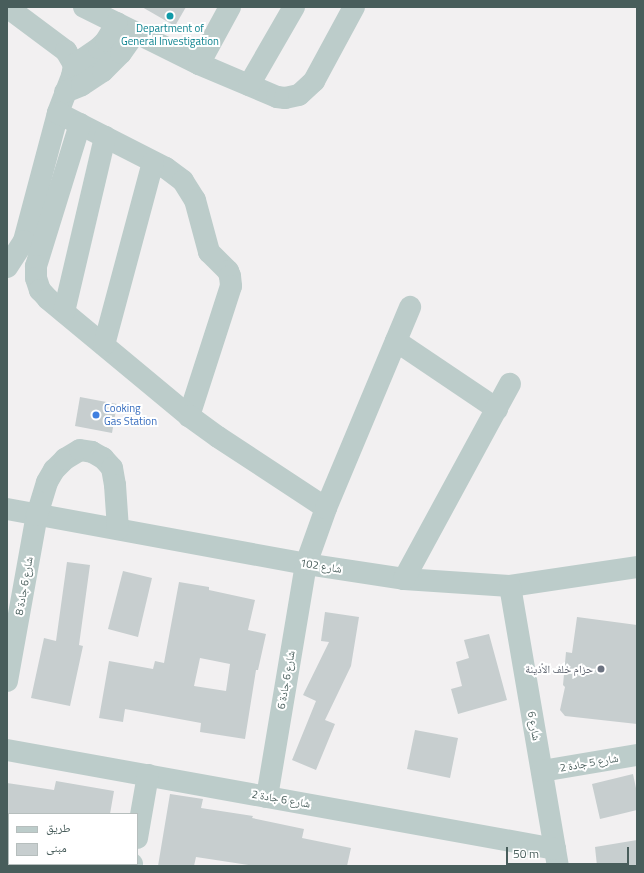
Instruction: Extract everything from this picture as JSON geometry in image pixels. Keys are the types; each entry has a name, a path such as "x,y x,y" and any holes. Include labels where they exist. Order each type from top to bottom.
{"street":[{"path":"7,7 66,50 74,65 72,76 58,113 24,241 7,267"},
{"path":"84,7 199,64 277,97 285,98 305,92 314,82 354,7"},
{"path":"199,64 230,7"},
{"path":"249,85 294,7"},
{"path":"74,65 87,58 106,41 126,28"},
{"path":"65,92 82,85 103,71 121,53 126,28"},
{"path":"58,113 175,174 190,190 198,209 206,244 214,258 228,271 231,281 189,416"},
{"path":"80,124 36,272 40,290 48,299 189,416 218,437 326,508"},
{"path":"64,312 105,137"},
{"path":"104,345 153,162"},
{"name":"شارع 6 جادة 6","path":"267,797 306,564 326,508 410,307"},
{"path":"396,342 497,409"},
{"path":"404,579 510,384"},
{"name":"شارع 6 جادة 8","path":"7,681 37,515 47,482 54,470 65,459 80,450 92,452 103,458 112,468 116,485 118,529"},
{"name":"شارع 102","path":"7,510 306,564 404,579 510,586 637,567"},
{"name":"شارع 6","path":"510,586 556,857"},
{"name":"شارع 6 جادة 2","path":"7,750 267,797 556,857"},
{"name":"شارع 5 جادة 2","path":"542,771 637,755"},
{"path":"138,832 148,775"}],"building":[{"name":"Department of General Investigation","path":"142,7 186,7 175,26"},
{"name":"Cooking Gas Station","path":"80,397 117,404 112,433 75,426"},
{"path":"67,562 90,565 79,645 83,646 70,706 31,698 44,638 56,641"},
{"path":"123,571 152,578 138,637 108,629"},
{"path":"179,582 209,587 209,590 255,600 248,630 266,634 258,670 256,670 245,739 200,732 201,723 125,709 123,722 99,718 109,661 153,669 155,661 164,663","holes":["200,658 230,664 226,691 194,686"]},
{"path":"325,612 359,617 351,666 325,720 335,724 316,770 292,760 316,701 303,695 329,642 321,641"},
{"name":"حزام خلف الأذينة","path":"577,617 637,625 637,724 565,716 560,710 565,687 563,685 566,652 572,653"},
{"path":"489,634 507,700 458,714 451,689 462,686 456,662 469,658 464,640"},
{"path":"415,730 458,738 450,778 407,769"},
{"path":"633,774 637,793 637,810 600,819 592,784"},
{"path":"56,781 114,791 110,813 7,814 7,783 54,790"},
{"path":"170,794 203,799 201,808 253,816 252,818 304,829 302,838 351,848 347,866 255,866 196,857 194,866 158,866"},
{"path":"637,840 637,866 597,866 595,847"}],"place":[{"name":"Department of General Investigation","path":"170,16"},
{"name":"Cooking Gas Station","path":"96,415"},
{"name":"حزام خلف الأذينة","path":"601,669"}]}
